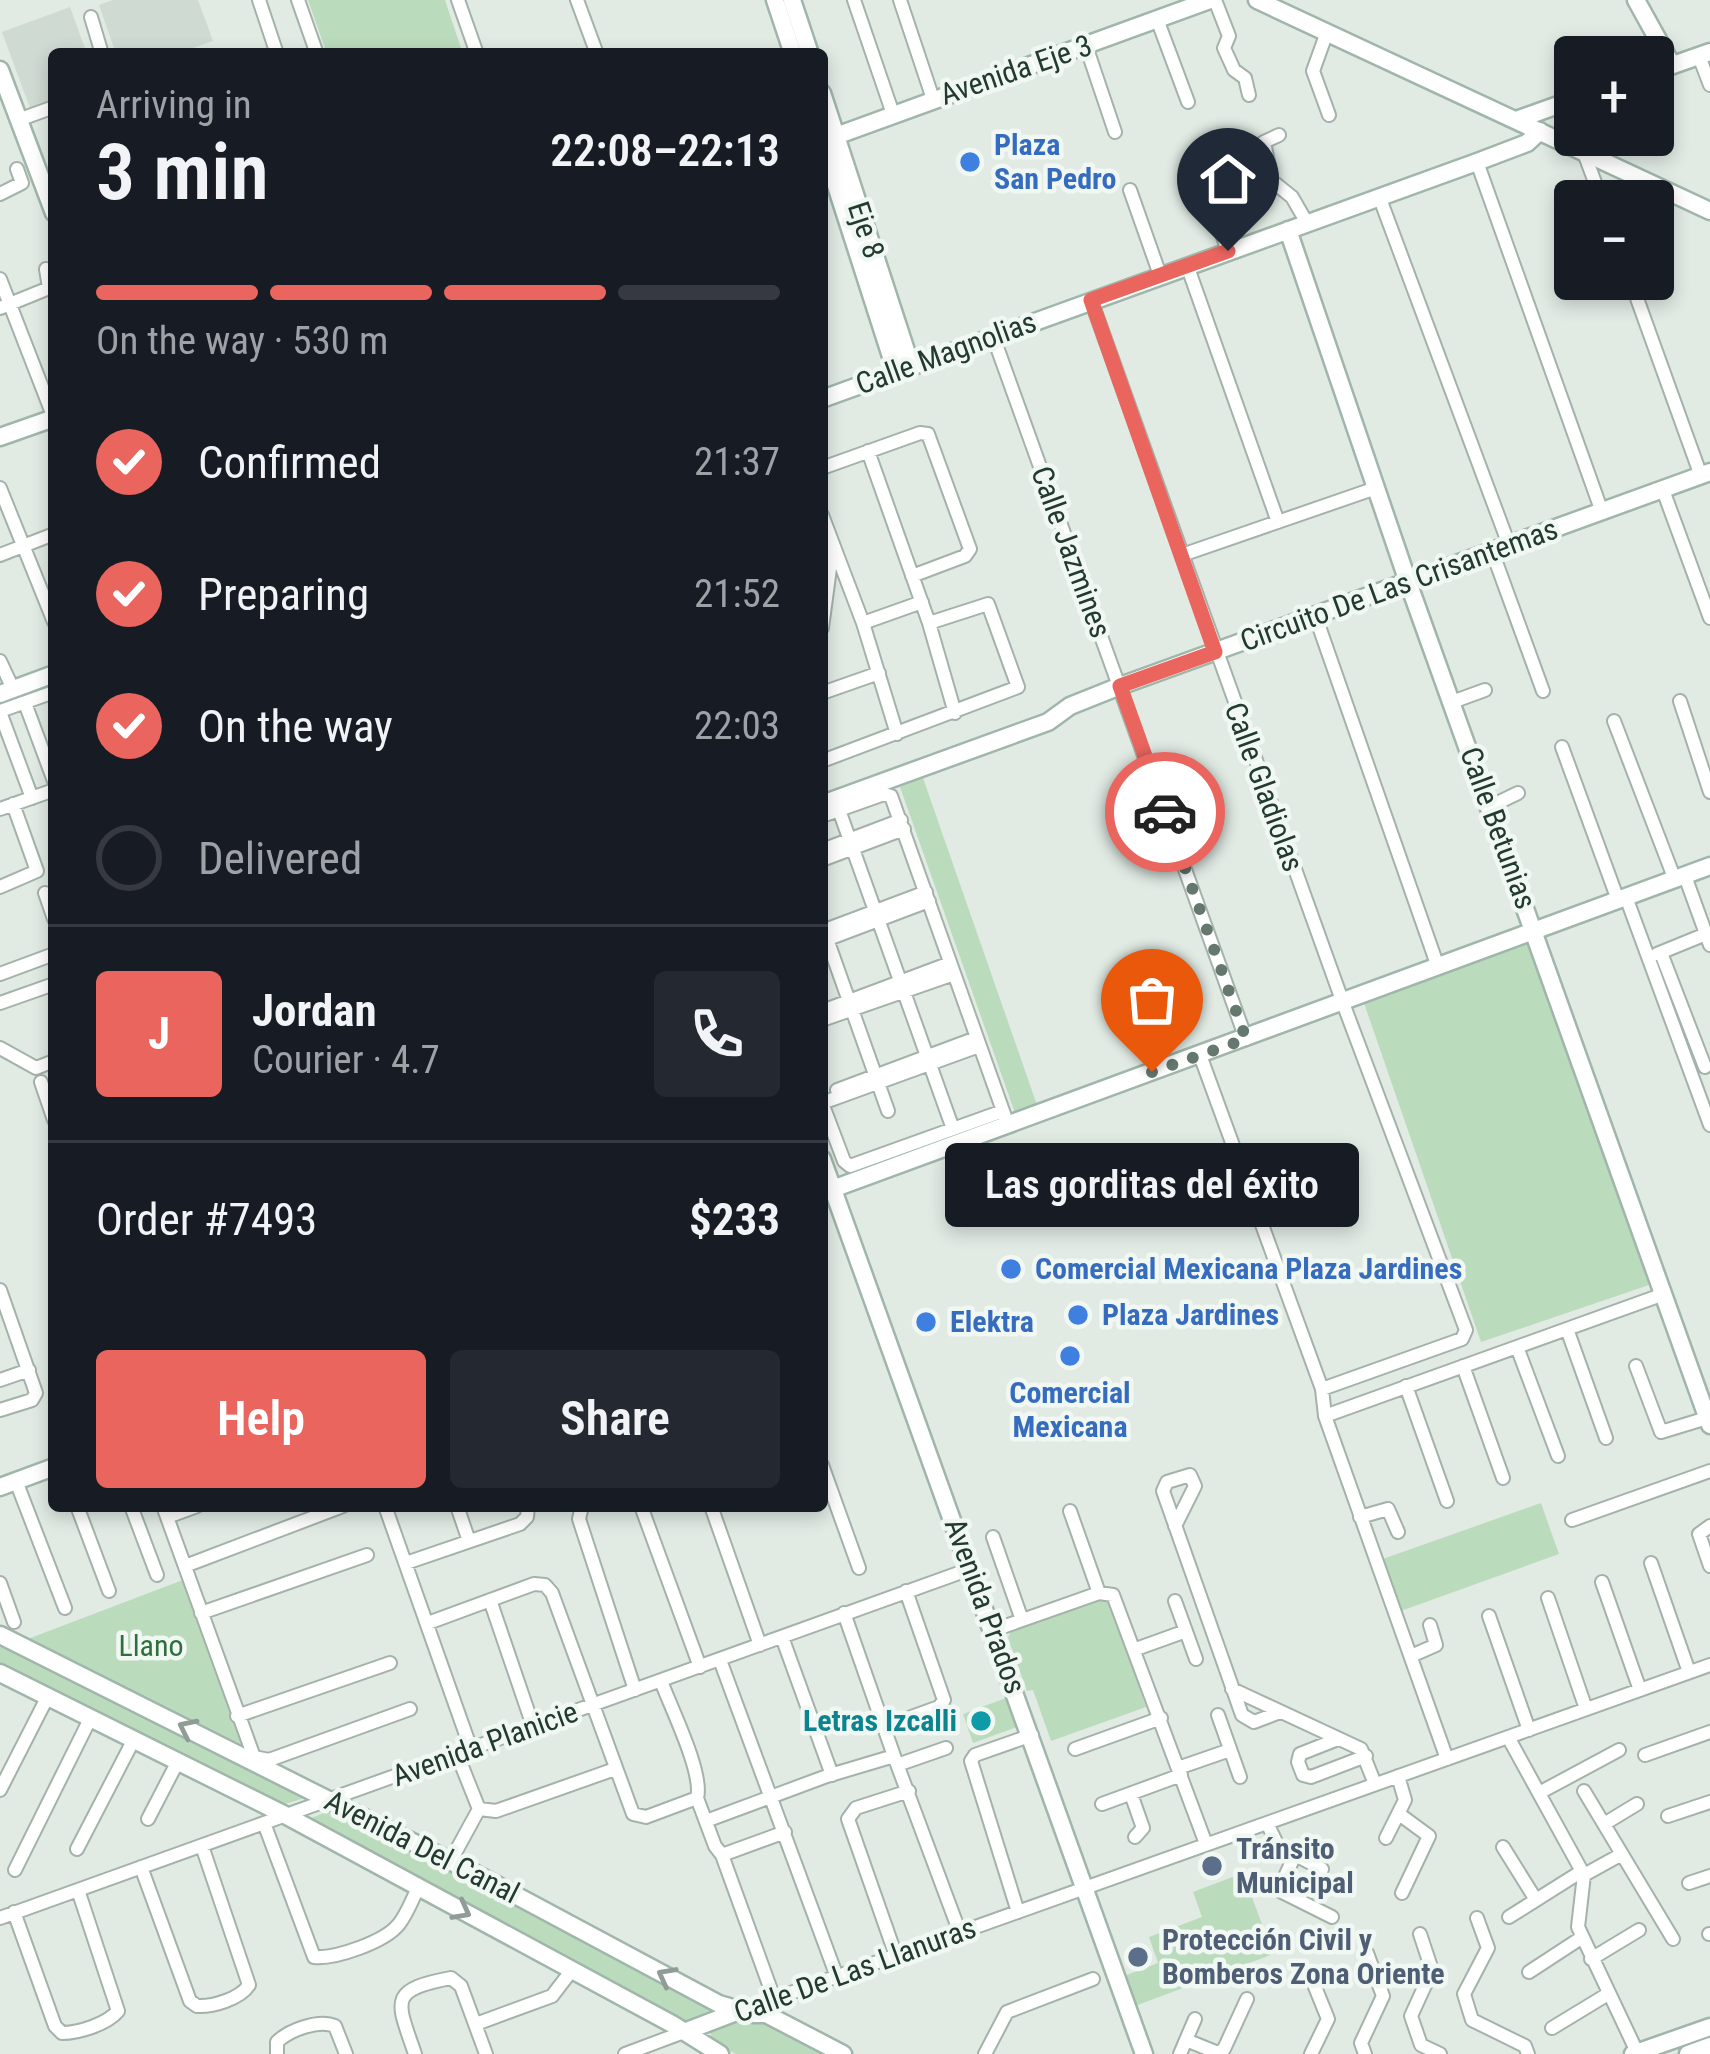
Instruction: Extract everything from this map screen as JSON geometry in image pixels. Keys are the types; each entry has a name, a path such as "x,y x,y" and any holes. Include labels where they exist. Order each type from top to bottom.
{"main road":[{"path":"775,0 791,48"},
{"path":"792,0 808,48"},
{"name":"Avenida Eje 3","path":"828,140 1212,0"},
{"path":"1257,0 1554,138"},
{"path":"1636,0 1656,36"},
{"path":"1674,64 1705,54"},
{"path":"0,70 48,198"},
{"path":"1516,120 1554,106"},
{"name":"Calle Magnolias","path":"828,397 1477,162 1527,143 1540,131"},
{"name":"Eje 8","path":"828,143 904,369"},
{"path":"1591,156 1710,211"},
{"name":"Calle Betunias","path":"1288,230 1408,582 1709,1421"},
{"path":"0,437 48,420"},
{"name":"Circuito De Las Crisantemas","path":"830,807 1048,722 1070,706 1120,686 1705,474"},
{"path":"13,695 48,677"},
{"path":"828,1191 1005,1118 1246,1039 1710,866"},
{"name":"Avenida Prados","path":"828,1194 994,1630 1144,2054"},
{"path":"8,1484 48,1469"},
{"name":"Avenida Del Canal","path":"7,1628 450,1862 843,2054"},
{"name":"Avenida Del Canal","path":"1,1676 285,1815 714,2052"},
{"name":"Calle De Las Llanuras","path":"684,2032 747,2008"},
{"path":"1635,2053 1710,2027"},
{"path":"1688,2054 1710,2046"}],"street":[{"path":"259,0 275,48"},
{"path":"298,0 315,48"},
{"path":"458,0 474,48"},
{"path":"577,0 595,48"},
{"path":"854,0 893,114"},
{"path":"900,0 933,99"},
{"path":"1212,0 1229,36 1224,48 1234,70 1245,78 1250,95"},
{"path":"91,17 100,48"},
{"path":"1157,20 1188,102"},
{"path":"1327,32 1313,71 1328,115"},
{"path":"1085,46 1115,132"},
{"path":"1705,54 1710,85"},
{"path":"18,120 48,109"},
{"path":"1279,134 1264,142 1272,181 1292,197 1306,223"},
{"path":"1477,162 1602,512"},
{"path":"1199,168 1228,251"},
{"path":"0,194 22,183 17,169"},
{"path":"1130,190 1160,274"},
{"path":"1379,196 1501,548 1543,692"},
{"path":"1187,265 1278,522"},
{"path":"46,269 48,274"},
{"path":"0,280 5,306 48,404"},
{"path":"5,306 48,288"},
{"name":"Calle Gladiolas","path":"1091,300 1466,1333 1462,1339 1322,1389"},
{"path":"1638,300 1705,474"},
{"name":"Calle Jazmines","path":"993,336 1246,1039"},
{"path":"828,466 928,434 970,546 965,556 912,575"},
{"path":"868,451 956,713"},
{"path":"0,488 48,607"},
{"path":"1182,555 1376,488"},
{"path":"1663,490 1710,618"},
{"path":"828,530 898,734"},
{"path":"0,555 48,537"},
{"path":"828,586 834,545"},
{"path":"863,623 922,602"},
{"path":"828,759 1014,691 1018,682 988,604 929,623"},
{"path":"1315,615 1438,967"},
{"path":"0,662 48,773"},
{"path":"828,691 878,673"},
{"path":"1452,702 1485,691"},
{"path":"32,798 0,712 13,695 48,692"},
{"path":"1680,701 1710,792"},
{"path":"1614,721 1708,940 1655,955"},
{"path":"1562,747 1622,898 1655,955 1702,1068 1710,1125"},
{"path":"0,887 37,871 7,807 48,789"},
{"path":"828,1117 850,1166 953,1129 1005,1118 903,825 887,793 830,807 851,844 953,1129"},
{"path":"1491,806 1518,793"},
{"path":"828,849 903,825"},
{"path":"828,857 851,844"},
{"path":"45,893 48,902"},
{"path":"828,932 927,897"},
{"path":"828,944 889,1111"},
{"path":"0,974 48,957"},
{"path":"828,1010 952,969"},
{"path":"0,1003 48,985"},
{"path":"828,1018 851,1005"},
{"path":"828,1099 978,1042"},
{"path":"0,1048 38,1075 48,1100"},
{"path":"1200,1055 1322,1389 1325,1416 1447,1759"},
{"path":"38,1075 48,1066"},
{"path":"0,1290 36,1396 0,1411"},
{"path":"1325,1416 1664,1294"},
{"path":"1567,1329 1606,1438"},
{"path":"1517,1347 1558,1456"},
{"path":"1463,1366 1503,1478"},
{"path":"1636,1366 1661,1432 1709,1421"},
{"path":"0,1380 29,1370"},
{"path":"1406,1386 1447,1501"},
{"path":"1571,1520 1710,1471"},
{"path":"1175,1526 1196,1480 1188,1475 1163,1486 1175,1526 1242,1716 1251,1721 1280,1712"},
{"path":"828,1481 860,1568"},
{"path":"8,1484 65,1608"},
{"path":"1360,1516 1388,1509 1398,1532"},
{"path":"1070,1511 1099,1593"},
{"path":"79,1512 109,1592"},
{"path":"133,1512 157,1574"},
{"path":"165,1512 237,1716 258,1760 410,1709"},
{"path":"184,1566 328,1512"},
{"path":"387,1512 428,1623 479,1809 450,1862"},
{"path":"459,1512 469,1541"},
{"path":"406,1563 520,1524 528,1512"},
{"path":"580,1512 635,1690"},
{"path":"643,1512 700,1667"},
{"path":"713,1512 760,1645"},
{"path":"1710,1526 1699,1534 1710,1566"},
{"path":"993,1537 1022,1620"},
{"path":"201,1613 367,1555"},
{"path":"1651,1563 1689,1672"},
{"name":"Avenida Planicie","path":"0,1918 970,1569"},
{"path":"1602,1582 1640,1690"},
{"path":"0,1583 7,1628"},
{"path":"428,1623 534,1584 545,1585 637,1817 697,1798 700,1792 661,1682"},
{"path":"884,1727 939,1708 944,1700 906,1591"},
{"path":"994,1630 1099,1593 1116,1598 1206,1844"},
{"path":"1548,1598 1586,1709"},
{"path":"490,1600 533,1726"},
{"path":"1175,1601 1196,1659"},
{"path":"844,1613 960,1933"},
{"path":"1489,1616 1528,1730"},
{"path":"1411,1656 1436,1645 1430,1625"},
{"path":"1136,1649 1186,1631"},
{"path":"782,1637 832,1775"},
{"path":"720,1660 837,1977"},
{"path":"237,1716 390,1663"},
{"name":"Calle De Las Llanuras","path":"747,2008 1710,1665"},
{"path":"1232,1689 1363,1750 1375,1784"},
{"path":"0,1790 47,1698"},
{"path":"1218,1715 1240,1777"},
{"path":"1075,1749 1161,1718"},
{"path":"15,1870 90,1719"},
{"path":"1645,1755 1710,1732"},
{"path":"1018,1912 971,1761 975,1755 1032,1736"},
{"path":"1508,1738 1583,1873 1581,1938 1635,2053"},
{"path":"1339,1739 1300,1754 1303,1775 1311,1777 1366,1756"},
{"path":"77,1849 134,1741"},
{"path":"706,1821 832,1775 946,1748"},
{"path":"1102,1804 1230,1750"},
{"path":"1539,1793 1618,1750"},
{"path":"148,1819 177,1762"},
{"path":"479,1809 496,1811 615,1769"},
{"path":"1386,1838 1405,1797 1398,1776"},
{"path":"896,1956 848,1819 856,1808 909,1791"},
{"path":"1585,1791 1673,1939"},
{"path":"1131,1794 1143,1828 1135,1837"},
{"path":"697,1798 775,2001"},
{"path":"1668,1816 1710,1802"},
{"path":"1604,1824 1637,1804"},
{"path":"1399,1814 1429,1836 1402,1893"},
{"path":"264,1823 314,1957 326,1958 388,1934 399,1924 418,1888"},
{"path":"1267,1823 1276,1844 1322,1868"},
{"path":"722,1855 784,1832"},
{"path":"142,1867 190,2001 206,2006 248,1988 202,1846"},
{"path":"1503,1847 1536,1900"},
{"path":"1509,1917 1622,1854"},
{"path":"1295,1855 1281,1890 1332,1917"},
{"path":"1689,1883 1710,1876"},
{"path":"14,1912 56,2026 62,2033 72,2033 114,2018 118,2008 78,1890"},
{"path":"1477,1918 1488,1948 1464,1994 1472,2020 1525,2046 1528,2054"},
{"path":"1591,1960 1639,1930"},
{"path":"1420,1934 1432,1970 1411,2016 1421,2045 1440,2054"},
{"path":"1529,1972 1581,1938"},
{"path":"1365,2054 1361,2042 1382,1996 1367,1953"},
{"path":"476,2024 552,1996 572,1970"},
{"path":"1310,2054 1328,2018 1311,1977"},
{"path":"415,2054 400,1999 408,1991 447,1978 456,1979 486,2054"},
{"path":"985,2054 1007,2012 1093,1979"},
{"path":"1552,2029 1608,1994"},
{"path":"1186,2040 1218,2054 1247,1999"},
{"path":"1180,2054 1195,2020"},
{"path":"277,2054 277,2042 284,2036 323,2022 335,2026 346,2054"},
{"name":"Calle De Las Llanuras","path":"625,2054 684,2032"}],"shaded area":[{"path":"113,0 198,0 213,41 193,48 114,48 99,5"},
{"path":"70,7 85,48 48,48 48,101 30,108 2,32"}],"green space":[{"path":"308,0 445,0 461,48 325,48"},
{"path":"923,778 1037,1105 1015,1113 900,787"},
{"path":"1529,944 1649,1285 1481,1342 1364,1003"},
{"path":"1541,1503 1559,1554 1398,1612 1380,1560"},
{"name":"Llano","path":"183,1580 243,1745 25,1640"},
{"path":"1102,1597 1110,1603 1146,1707 1051,1741 1008,1638 1012,1629"},
{"path":"0,1642 311,1796 285,1804 0,1664"},
{"path":"1006,1698 1017,1727 973,1743 963,1714"},
{"path":"334,1809 716,2012 679,2029 309,1819"},
{"path":"1243,1873 1273,1954 1135,2006 1124,1976 1158,1963 1149,1937 1202,1917 1193,1892"},
{"path":"739,2018 767,2019 831,2054 736,2054 713,2042 709,2028"}],"way so far":[{"path":"1152,1072 1246,1039 1165,812"}],"place":[{"name":"Plaza San Pedro","path":"970,162"},
{"name":"Las gorditas del éxito","path":"1152,1072"},
{"name":"Comercial Mexicana Plaza Jardines","path":"1011,1269"},
{"name":"Plaza Jardines","path":"1078,1315"},
{"name":"Elektra","path":"926,1322"},
{"name":"Comercial Mexicana","path":"1070,1356"},
{"name":"Letras Izcalli","path":"981,1721"},
{"name":"Tránsito Municipal","path":"1212,1866"},
{"name":"Protección Civil y Bomberos Zona Oriente","path":"1138,1957"}],"route":[{"path":"1165,812 1120,686 1215,652 1091,300 1228,251"}]}
